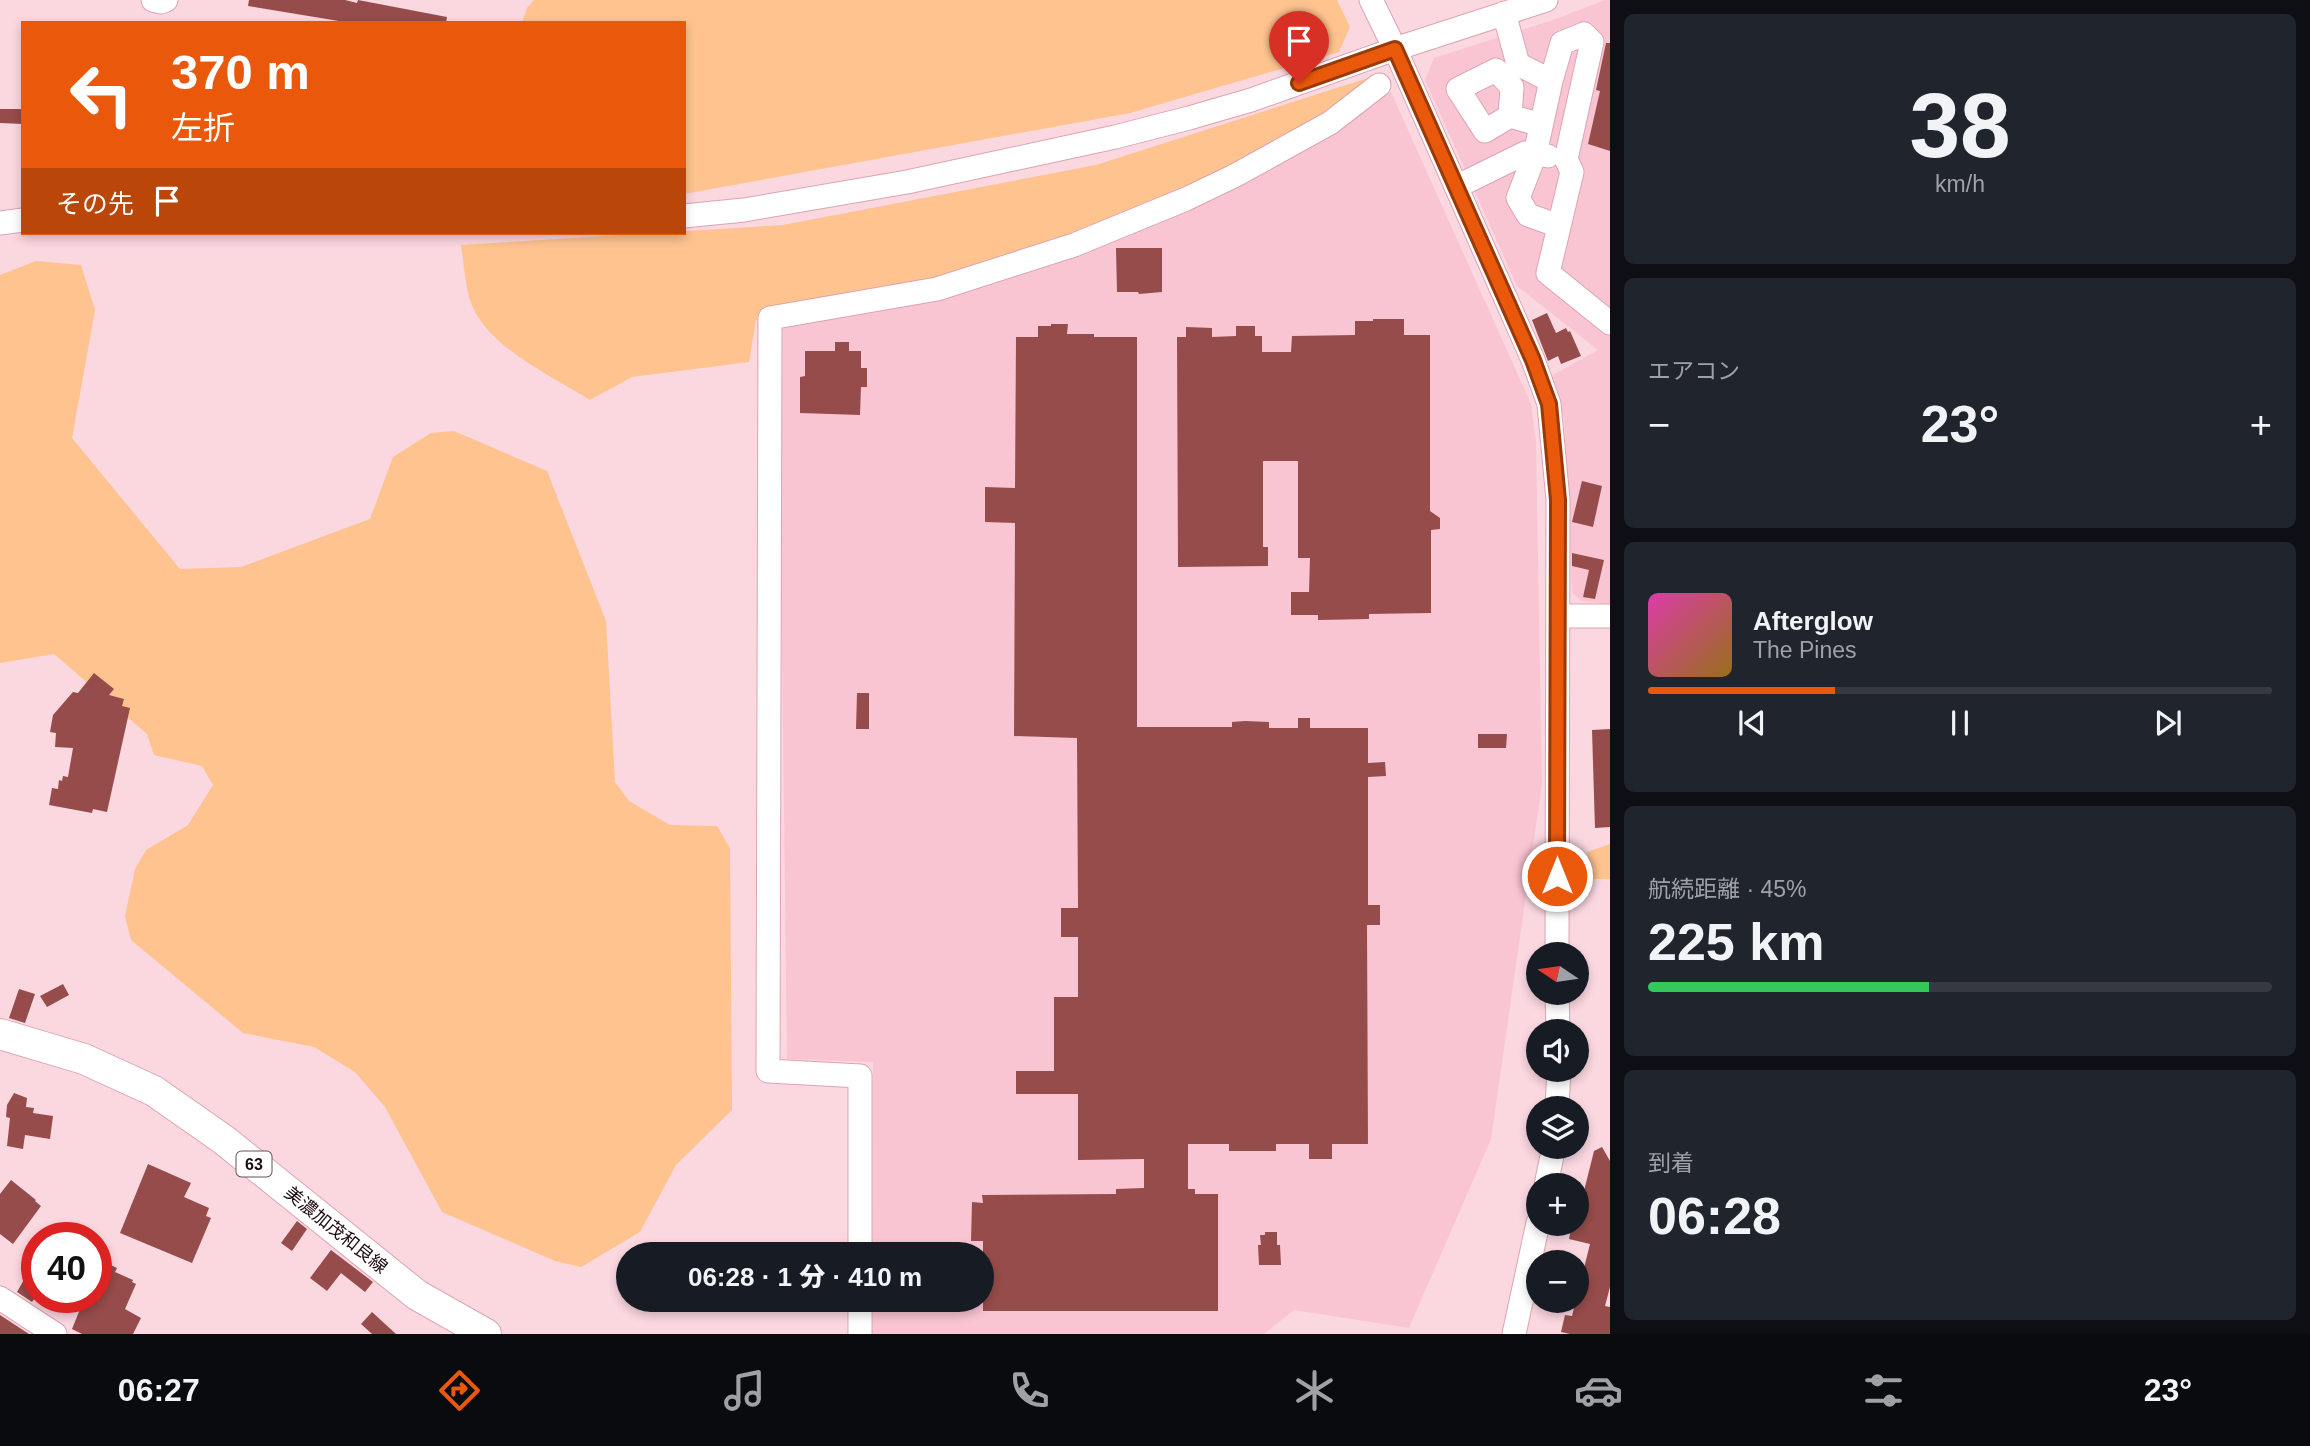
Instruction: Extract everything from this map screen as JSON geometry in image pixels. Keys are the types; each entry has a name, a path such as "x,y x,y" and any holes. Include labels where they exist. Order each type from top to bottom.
{"main road":[{"name":"美濃加茂和良線","path":"0,1034 84,1059 154,1091 224,1140 417,1295 486,1334"}],"street":[{"path":"153,0 166,0"},
{"path":"1371,0 1533,360 1549,404 1558,500 1557,942"},
{"path":"686,216 744,210 907,182 1115,137 1251,100 1546,0"},
{"path":"1504,13 1518,64 1551,80"},
{"path":"1559,226 1528,215 1518,198 1535,154 1562,43 1584,34 1592,42 1566,159 1572,172 1548,273 1610,323"},
{"path":"860,1242 860,1076 768,1071 770,318 937,289 1074,245 1186,199 1234,176 1329,123 1379,85"},
{"path":"1510,117 1541,125"},
{"path":"1456,187 1525,153 1566,159"},
{"path":"0,223 21,220"},
{"path":"1558,616 1609,612"},
{"path":"1514,1334 1535,1236"},
{"path":"0,1298 55,1334"},
{"path":"860,1312 860,1334"}],"shaded area":[{"path":"534,0 1337,0 1350,27 1339,52 1130,113 686,194 686,21 523,21 527,8"},
{"path":"1610,0 1610,604 1581,601 1572,592 1564,419 1551,376 1598,350 1517,286 1425,80 1434,58 1553,20"},
{"path":"1368,78 1383,89 1169,200 934,280 778,311 756,320 749,362 632,377 590,400 522,359 491,333 479,319 471,303 466,282 461,245 622,235 686,235 686,231 783,225 1096,165"},
{"path":"1383,89 1391,92 1531,404 1536,442 1542,784 1491,1139 1409,1328 1294,1310 1264,1334 872,1334 872,1312 994,1312 994,1242 872,1242 873,1062 787,1059 778,311 934,280 1169,200"},
{"path":"36,261 81,265 95,310 72,438 180,569 241,567 370,519 393,457 431,433 454,431 547,471 606,621 615,782 629,801 670,825 717,826 730,848 732,1110 676,1165 640,1232 623,1242 616,1242 616,1246 581,1267 555,1261 442,1212 385,1107 355,1072 314,1047 243,1033 131,940 125,916 135,869 146,850 188,825 213,785 202,766 154,755 147,734 54,654 0,663 0,275"},
{"path":"1610,844 1610,879 1592,879 1587,852"}],"building":[{"path":"249,0 345,0 357,3 358,0 447,17 446,21 339,21 248,6"},
{"path":"1606,43 1610,43 1610,151 1588,144 1600,91 1596,90"},
{"path":"0,109 21,109 21,124 0,123"},
{"path":"1116,248 1162,248 1162,292 1117,292"},
{"path":"1547,313 1556,333 1566,328 1570,331 1581,356 1561,364 1558,356 1548,361 1532,320"},
{"path":"1404,319 1404,335 1430,335 1430,511 1440,518 1440,529 1431,530 1431,613 1369,614 1369,619 1318,620 1318,615 1291,615 1291,592 1309,592 1310,558 1298,558 1298,461 1263,461 1263,547 1268,547 1268,566 1178,567 1177,337 1186,337 1186,327 1212,328 1212,337 1236,336 1236,326 1255,326 1255,336 1262,336 1262,352 1291,352 1292,336 1355,335 1355,321"},
{"path":"1068,324 1067,334 1137,337 1137,727 1232,727 1232,722 1245,721 1269,722 1269,728 1298,728 1298,718 1310,718 1310,728 1368,728 1368,763 1385,762 1386,776 1368,777 1368,905 1380,905 1380,925 1367,925 1368,1144 1332,1144 1332,1159 1309,1159 1309,1144 1276,1144 1276,1151 1229,1151 1229,1144 1188,1144 1188,1189 1195,1189 1195,1194 1218,1194 1218,1311 994,1311 994,1242 971,1241 972,1202 983,1203 982,1195 1116,1194 1116,1189 1144,1188 1144,1159 1078,1160 1078,1094 1016,1094 1016,1071 1054,1071 1054,997 1078,997 1078,937 1061,937 1061,908 1078,908 1077,738 1014,736 1015,523 985,522 985,487 1015,488 1016,337 1038,337 1038,326"},
{"path":"835,342 849,342 849,351 861,351 861,368 867,368 867,387 861,387 860,415 800,413 800,377 805,376 805,351 835,351"},
{"path":"1582,481 1602,486 1593,527 1572,522"},
{"path":"1572,553 1604,560 1595,599 1583,597 1589,570 1572,566"},
{"path":"94,673 114,689 109,695 124,699 122,706 130,708 107,812 93,809 92,813 49,805 52,788 58,789 59,780 62,781 63,776 68,777 73,748 55,747 56,733 50,732 53,715 73,692 78,693"},
{"path":"857,693 869,693 869,729 856,729"},
{"path":"1610,729 1610,827 1595,828 1592,730"},
{"path":"1478,734 1507,734 1506,748 1478,748"},
{"path":"63,984 69,995 47,1007 40,996"},
{"path":"19,989 35,994 25,1023 9,1018"},
{"path":"14,1093 27,1098 26,1107 34,1108 33,1113 53,1116 50,1139 25,1135 23,1149 7,1146 10,1118 6,1117 7,1105"},
{"path":"1602,1147 1610,1161 1610,1287 1605,1306 1610,1307 1610,1334 1570,1334 1561,1332 1565,1315 1589,1313 1590,1244 1569,1239 1570,1236 1589,1236 1588,1173 1594,1151"},
{"path":"148,1164 191,1183 184,1197 209,1208 206,1216 211,1218 192,1263 120,1233"},
{"path":"11,1180 41,1206 29,1222 21,1222 21,1233 13,1244 0,1234 0,1194"},
{"path":"297,1221 307,1229 292,1251 281,1243"},
{"path":"1265,1232 1277,1232 1281,1265 1259,1265 1258,1245 1261,1245 1260,1235 1265,1235"},
{"path":"331,1250 373,1282 365,1292 341,1273 327,1291 310,1278"},
{"path":"112,1266 117,1268 115,1272 133,1280 136,1284 125,1309 141,1318 133,1334 82,1334 72,1329 78,1313 112,1313"},
{"path":"372,1312 396,1334 372,1334 361,1324"},
{"path":"0,1315 29,1334 0,1334"}],"route":[{"path":"1299,83 1395,49 1533,360 1549,404 1558,500 1557,876"}]}
